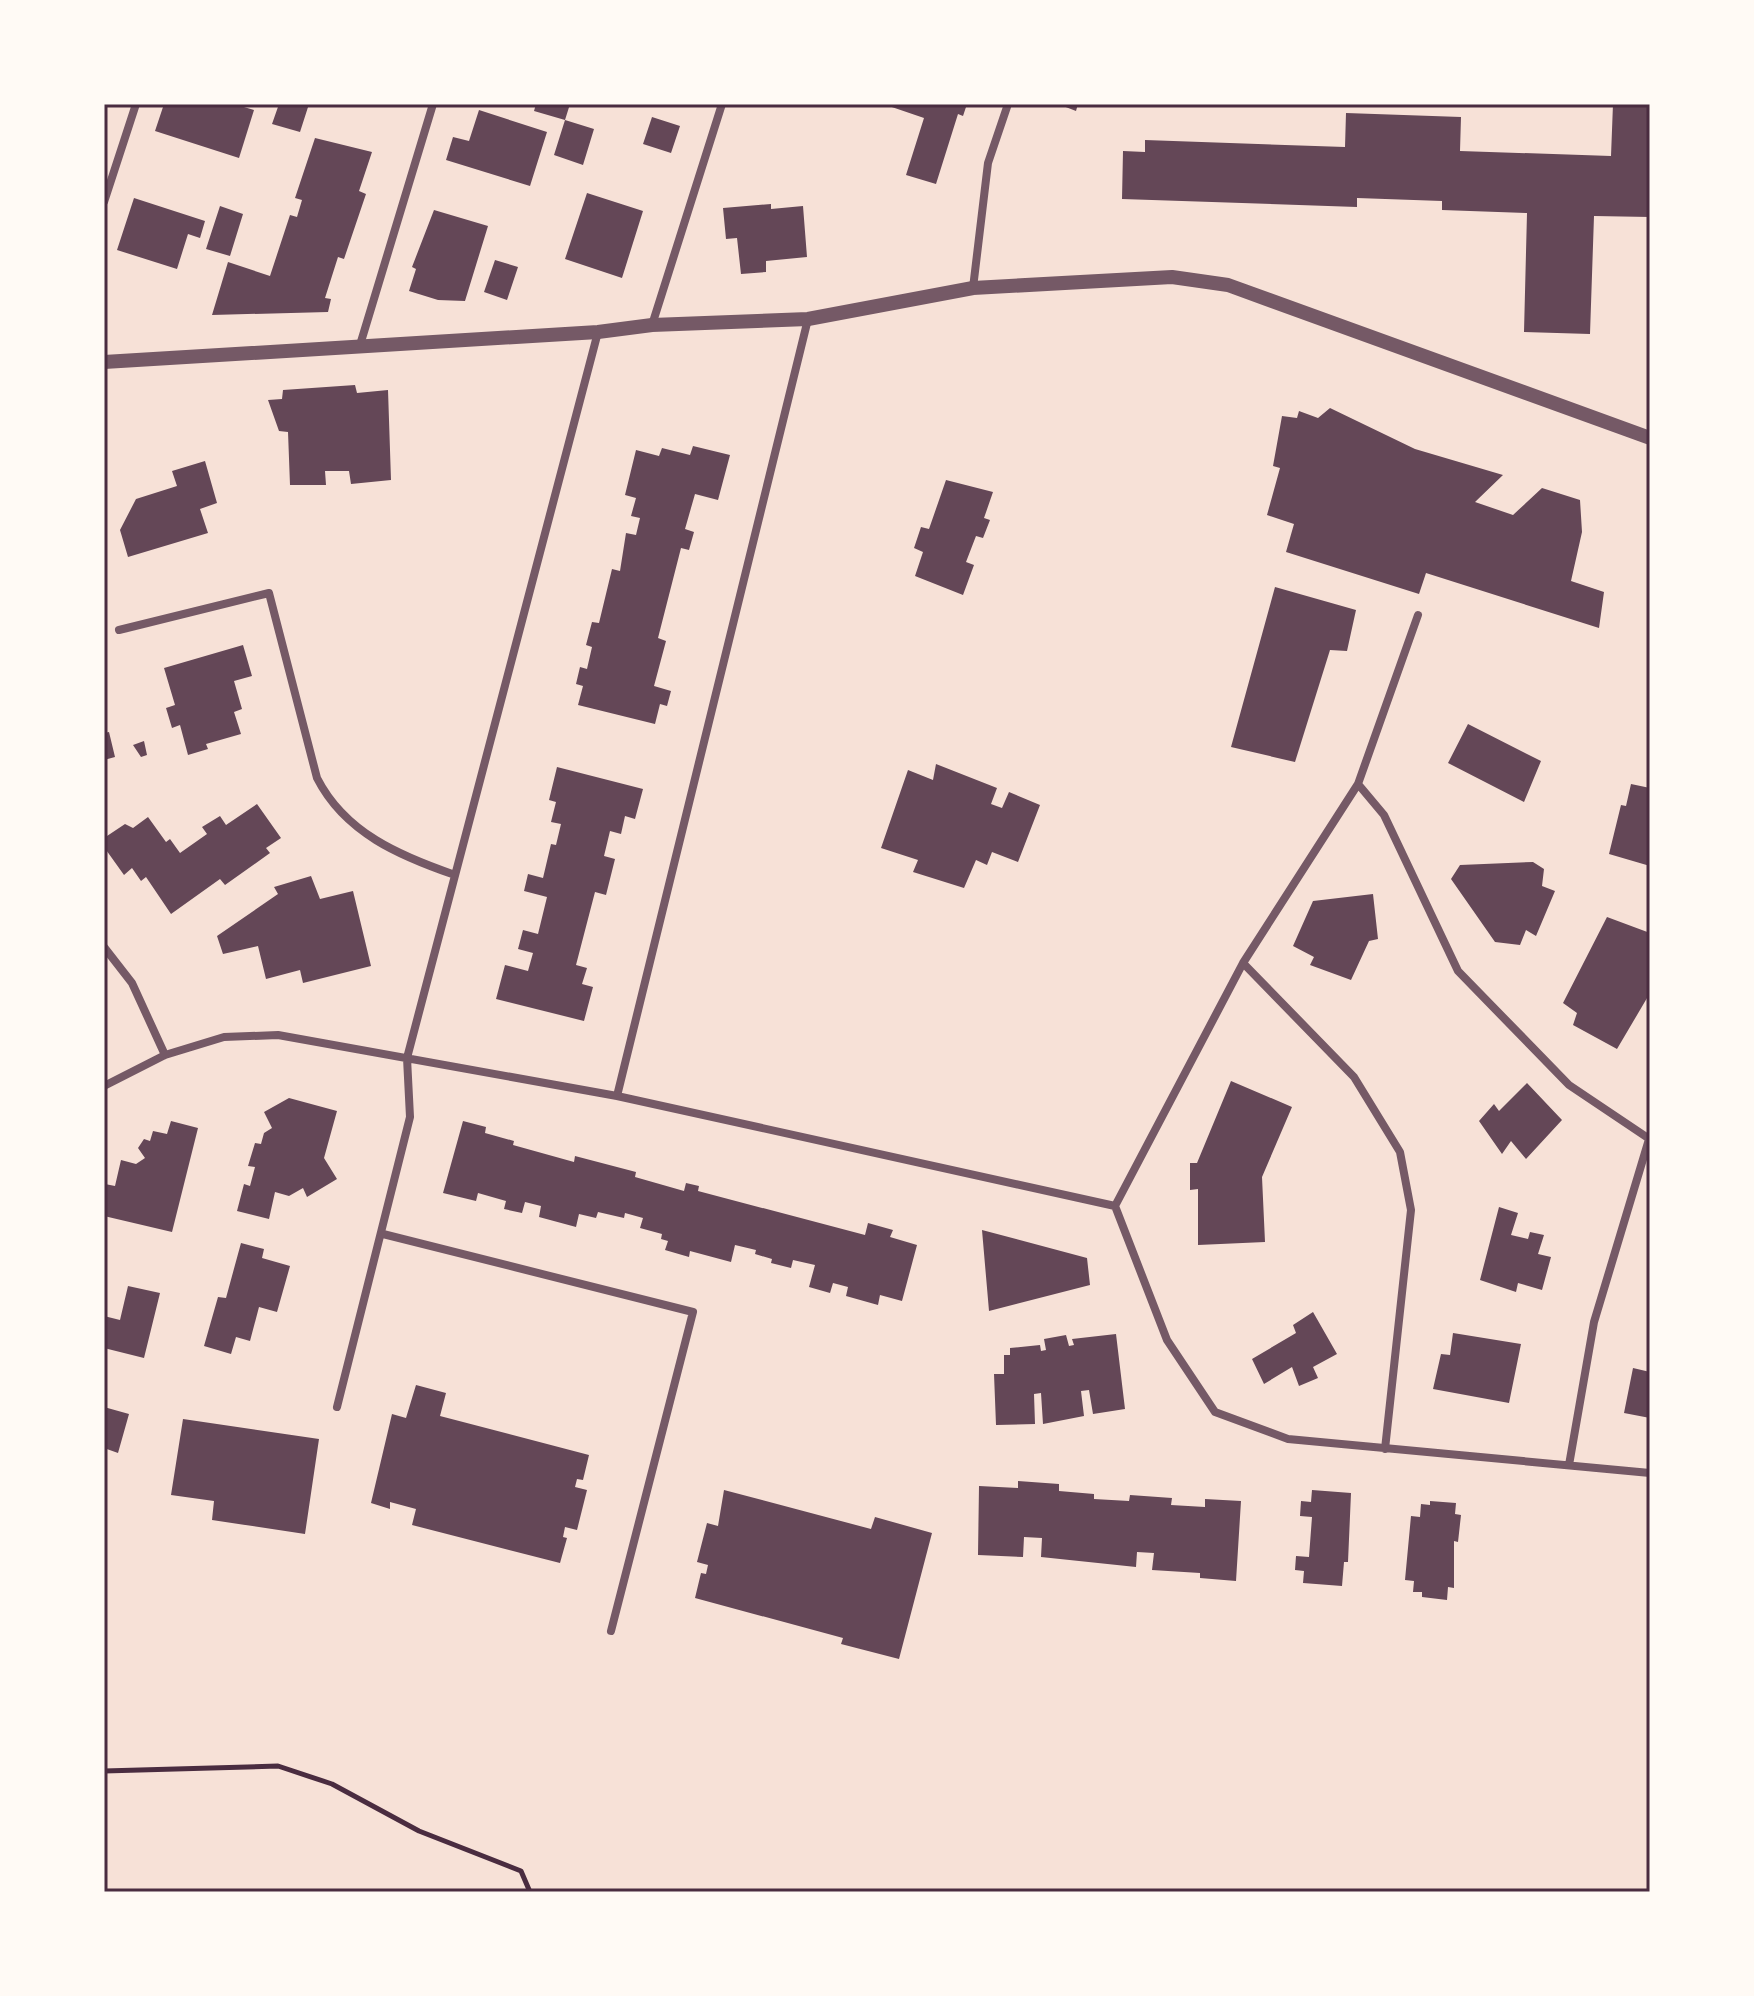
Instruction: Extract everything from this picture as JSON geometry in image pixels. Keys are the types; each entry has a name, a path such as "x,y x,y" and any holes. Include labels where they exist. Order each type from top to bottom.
{"street":[{"path":"104,202 136,104"},
{"path":"360,345 433,104"},
{"path":"652,325 722,104"},
{"path":"973,288 988,163 1008,104"},
{"path":"104,362 598,332 652,325 808,319 973,288 1172,277 1228,285 1650,438"},
{"path":"617,1096 808,319"},
{"path":"337,1407 410,1117 407,1058 598,332"},
{"path":"119,630 269,593 317,778 330,804 403,857 455,875"},
{"path":"1418,615 1358,784 1243,963 1115,1206 1167,1340 1215,1412 1288,1439 1650,1473"},
{"path":"1358,784 1384,815 1458,971 1569,1085 1649,1137 1594,1322 1569,1465"},
{"path":"104,947 132,983 165,1055"},
{"path":"1243,963 1354,1077 1400,1152 1411,1210 1385,1449"},
{"path":"104,1086 165,1055 224,1037 278,1035 617,1096 1115,1206"},
{"path":"383,1234 693,1312 611,1631"}],"path":[{"path":"104,1771 278,1766 332,1784 419,1831 521,1871 530,1892"}],"building":[{"path":"164,104 245,104 244,107 254,110 239,158 155,131"},
{"path":"279,104 309,104 300,132 272,124"},
{"path":"536,104 570,104 565,120 534,111"},
{"path":"883,104 967,104 963,116 958,114 936,184 906,175 924,118"},
{"path":"1058,104 1078,104 1076,111"},
{"path":"1613,104 1650,104 1650,217 1594,216 1590,334 1524,332 1527,213 1442,210 1442,201 1357,198 1357,207 1122,199 1123,151 1145,152 1145,140 1345,147 1346,113 1461,117 1460,151 1611,156"},
{"path":"479,110 547,132 530,186 446,160 453,137 469,141"},
{"path":"652,117 680,126 671,153 643,144"},
{"path":"565,120 594,129 583,165 554,155"},
{"path":"315,138 372,152 359,191 366,194 344,259 338,257 325,298 331,299 328,312 212,315 228,262 270,276 290,215 297,217 302,200 295,198"},
{"path":"587,193 643,211 622,278 565,259"},
{"path":"134,198 205,221 200,238 188,234 177,269 117,250"},
{"path":"771,204 771,209 803,206 807,257 766,261 766,272 741,274 737,238 726,239 723,208"},
{"path":"220,206 243,214 230,256 206,249"},
{"path":"434,210 488,226 465,301 438,300 409,291 416,269 412,267"},
{"path":"495,260 518,267 507,300 484,292"},
{"path":"355,385 357,393 388,390 391,480 351,484 349,471 325,471 326,485 290,485 288,432 279,431 268,400 282,399 283,390"},
{"path":"1330,408 1415,449 1503,475 1475,502 1513,515 1542,488 1580,500 1582,532 1571,581 1604,592 1599,628 1426,573 1419,594 1286,552 1294,524 1267,515 1280,468 1273,466 1282,416 1297,418 1299,411 1318,418"},
{"path":"693,446 730,455 718,500 695,494 685,529 694,532 689,550 681,548 658,638 666,641 654,686 671,691 667,706 660,704 655,724 578,705 583,686 576,684 580,667 587,669 592,647 586,645 592,622 599,623 612,569 620,571 626,533 636,535 640,518 631,516 636,498 625,495 636,450 659,456 662,448 690,455"},
{"path":"205,461 217,503 200,509 208,533 128,557 120,530 136,499 177,486 172,471"},
{"path":"946,480 993,492 984,518 990,520 983,538 976,536 966,562 974,565 963,595 915,576 923,552 914,548 921,527 929,529"},
{"path":"1275,587 1356,610 1347,651 1330,650 1295,762 1231,747"},
{"path":"243,645 252,676 234,681 242,709 234,712 241,734 206,744 208,749 188,755 180,725 172,728 166,708 175,705 164,668"},
{"path":"1468,724 1541,761 1524,802 1448,763"},
{"path":"109,732 115,757 104,760 104,733"},
{"path":"144,741 147,755 141,757 133,745"},
{"path":"936,764 997,788 991,804 1002,808 1009,792 1040,805 1018,862 992,852 987,865 976,860 964,888 913,872 918,860 881,848 908,770 933,780"},
{"path":"557,767 643,789 635,819 625,816 621,834 610,831 604,856 615,859 606,895 595,892 576,965 587,968 582,984 593,987 584,1021 496,999 505,965 528,971 533,953 518,949 523,930 538,934 547,897 524,891 528,874 543,878 551,844 556,845 561,824 551,822 556,802 549,800"},
{"path":"1631,784 1650,788 1650,866 1609,854 1621,805 1626,806"},
{"path":"257,804 281,838 266,848 270,853 225,885 220,879 171,914 146,877 141,881 132,868 124,875 104,847 104,838 125,824 133,828 148,817 166,842 170,839 180,853 207,834 202,827 220,816 226,825"},
{"path":"1533,862 1544,869 1542,886 1555,891 1536,936 1526,930 1520,945 1495,942 1451,879 1460,865"},
{"path":"311,876 320,899 353,891 371,966 303,983 300,970 266,979 258,946 223,954 217,936 278,894 274,887"},
{"path":"1373,894 1378,939 1369,941 1351,980 1310,965 1314,957 1293,946 1313,901"},
{"path":"1607,917 1650,933 1650,993 1617,1049 1573,1025 1577,1013 1563,1003"},
{"path":"1231,1081 1292,1107 1262,1177 1265,1242 1198,1245 1198,1189 1190,1190 1190,1163 1197,1163"},
{"path":"1527,1083 1562,1120 1526,1159 1511,1141 1502,1154 1479,1121 1494,1104 1499,1111"},
{"path":"289,1098 337,1111 324,1158 337,1179 307,1197 303,1188 289,1196 275,1192 269,1219 237,1211 244,1184 250,1186 255,1167 248,1166 255,1143 261,1144 264,1133 272,1128 264,1112"},
{"path":"171,1121 198,1128 172,1232 104,1216 105,1184 115,1186 121,1160 136,1164 145,1158 138,1148 144,1139 150,1141 153,1131 167,1134"},
{"path":"463,1121 486,1127 485,1133 514,1141 513,1145 574,1162 575,1156 636,1172 635,1177 684,1191 686,1183 699,1186 698,1191 865,1235 868,1223 893,1230 890,1237 917,1245 902,1301 880,1295 878,1305 846,1296 848,1287 833,1283 830,1293 809,1287 815,1265 793,1260 791,1268 771,1263 772,1259 755,1254 756,1250 735,1245 731,1262 690,1251 689,1257 665,1250 668,1241 661,1239 662,1234 640,1228 643,1218 625,1213 624,1218 598,1212 596,1218 579,1214 576,1227 539,1217 541,1206 525,1202 522,1213 504,1209 506,1201 478,1193 476,1201 443,1193"},
{"path":"1499,1207 1518,1213 1511,1235 1528,1239 1530,1232 1544,1235 1538,1254 1551,1257 1542,1290 1518,1283 1516,1292 1480,1280"},
{"path":"982,1230 1087,1258 1090,1285 989,1311"},
{"path":"241,1243 264,1249 262,1258 290,1266 277,1312 259,1307 250,1341 236,1337 231,1354 204,1346 218,1297 226,1298"},
{"path":"128,1286 160,1293 144,1358 104,1348 104,1316 120,1320"},
{"path":"1313,1312 1337,1354 1313,1367 1318,1378 1299,1386 1292,1367 1264,1384 1252,1359 1296,1333 1293,1325"},
{"path":"1453,1333 1521,1344 1509,1403 1433,1389 1441,1354 1450,1355"},
{"path":"1116,1334 1125,1409 1093,1414 1089,1390 1081,1391 1084,1416 1043,1424 1041,1393 1034,1394 1035,1424 996,1425 994,1374 1004,1374 1004,1355 1010,1355 1010,1348 1040,1345 1041,1351 1046,1350 1044,1339 1066,1335 1069,1346 1074,1345 1072,1339"},
{"path":"1633,1368 1650,1372 1650,1418 1624,1413"},
{"path":"416,1385 446,1393 440,1416 589,1455 583,1480 577,1479 575,1487 587,1490 577,1530 565,1527 563,1537 567,1538 560,1563 412,1525 416,1509 390,1502 390,1509 371,1503 392,1414 406,1418"},
{"path":"104,1407 129,1414 118,1453 104,1448"},
{"path":"183,1419 319,1439 305,1534 212,1520 214,1501 171,1495"},
{"path":"1018,1481 1059,1484 1059,1491 1094,1494 1094,1499 1129,1501 1130,1495 1172,1498 1171,1505 1205,1507 1205,1499 1241,1501 1236,1581 1200,1578 1200,1573 1152,1570 1154,1553 1137,1552 1136,1567 1041,1557 1042,1538 1024,1537 1023,1557 978,1555 979,1486 1018,1488"},
{"path":"724,1490 871,1529 875,1517 932,1533 899,1659 841,1644 843,1638 695,1598 701,1573 706,1574 708,1565 697,1562 707,1523 718,1526"},
{"path":"1312,1490 1351,1493 1348,1562 1344,1562 1342,1586 1303,1583 1304,1571 1295,1570 1296,1556 1309,1557 1312,1517 1300,1516 1301,1501 1311,1502"},
{"path":"1430,1501 1456,1503 1455,1514 1461,1515 1458,1542 1454,1541 1454,1588 1448,1587 1447,1600 1422,1597 1422,1592 1413,1592 1414,1581 1405,1580 1411,1516 1420,1517 1421,1504 1430,1505"}]}
